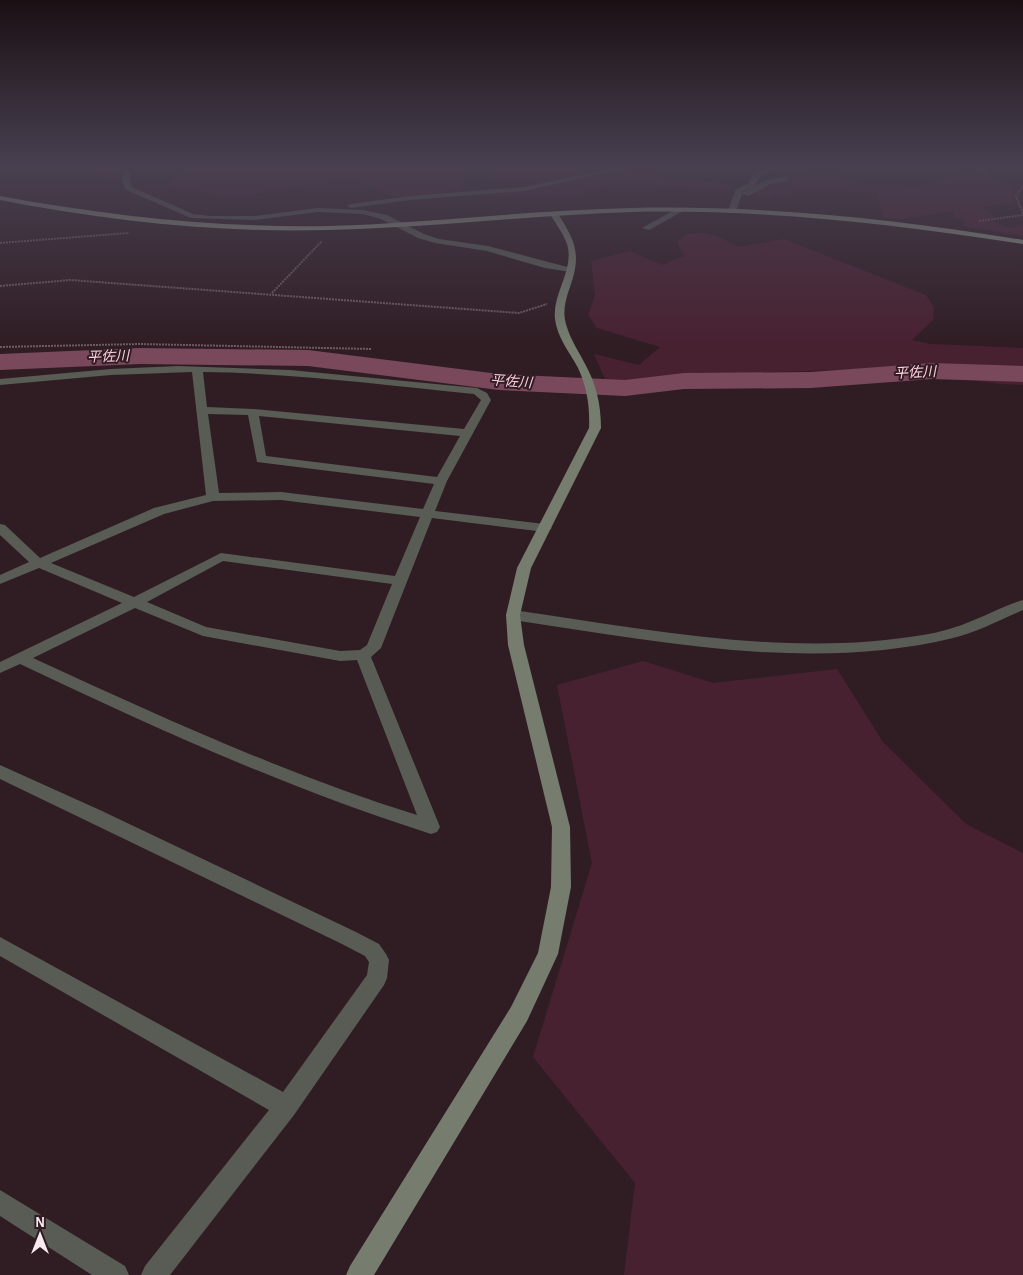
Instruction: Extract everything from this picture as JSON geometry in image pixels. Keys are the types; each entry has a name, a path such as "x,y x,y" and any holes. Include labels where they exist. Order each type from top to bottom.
{"main road":[{"path":"186,226 283,229 373,226"},
{"path":"907,226 1023,242"}],"street":[{"path":"400,226 421,236 438,241 488,248 545,265 571,268"},
{"path":"358,1275 519,1014 548,954 561,887 561,827 516,645 513,615 524,568 595,428 596,410 593,395 586,375 562,326 561,301 573,261 572,248 560,226"},
{"path":"646,228 651,226"},
{"path":"197,370 213,497"},
{"path":"0,382 93,374 197,370 314,374 478,391 486,400 441,481 426,513 373,648 363,655 340,656 203,632 136,602 37,562 0,528"},
{"path":"201,410 254,412 468,433"},
{"path":"254,412 261,458 441,481"},
{"path":"0,580 37,562 159,511 213,497 281,496 545,528"},
{"path":"0,668 136,602 221,557 400,581"},
{"path":"513,615 667,638 787,648 845,649 872,647 954,633 1023,605"},
{"path":"20,658 200,741 387,814 431,827 363,655"},
{"path":"0,772 96,816 372,950 379,960 377,978 286,1107 154,1275"},
{"path":"0,946 286,1107"},
{"path":"0,1202 116,1275"}],"path":[{"path":"272,293 332,228"},
{"path":"0,243 137,232"},
{"path":"0,286 70,280 272,293 519,313 561,301"},
{"path":"0,347 52,344 139,344 372,349"}],"shaded area":[{"path":"962,226 1023,226 1023,236"},
{"path":"705,233 719,237 739,247 784,239 926,295 934,307 933,320 912,340 930,344 1023,348 1023,385 1000,384 885,368 668,376 625,382 605,379 594,354 639,365 660,347 597,328 588,315 595,296 591,261 630,251 662,265 684,256 677,242 687,234"},
{"path":"643,661 713,683 837,669 883,742 966,824 1023,853 1023,1275 624,1275 635,1183 533,1057 592,863 557,685"}],"waterway":[{"name":"平佐川","path":"0,362 140,356 308,358 499,382 625,388 684,381 811,380 932,371 1023,374"}]}
